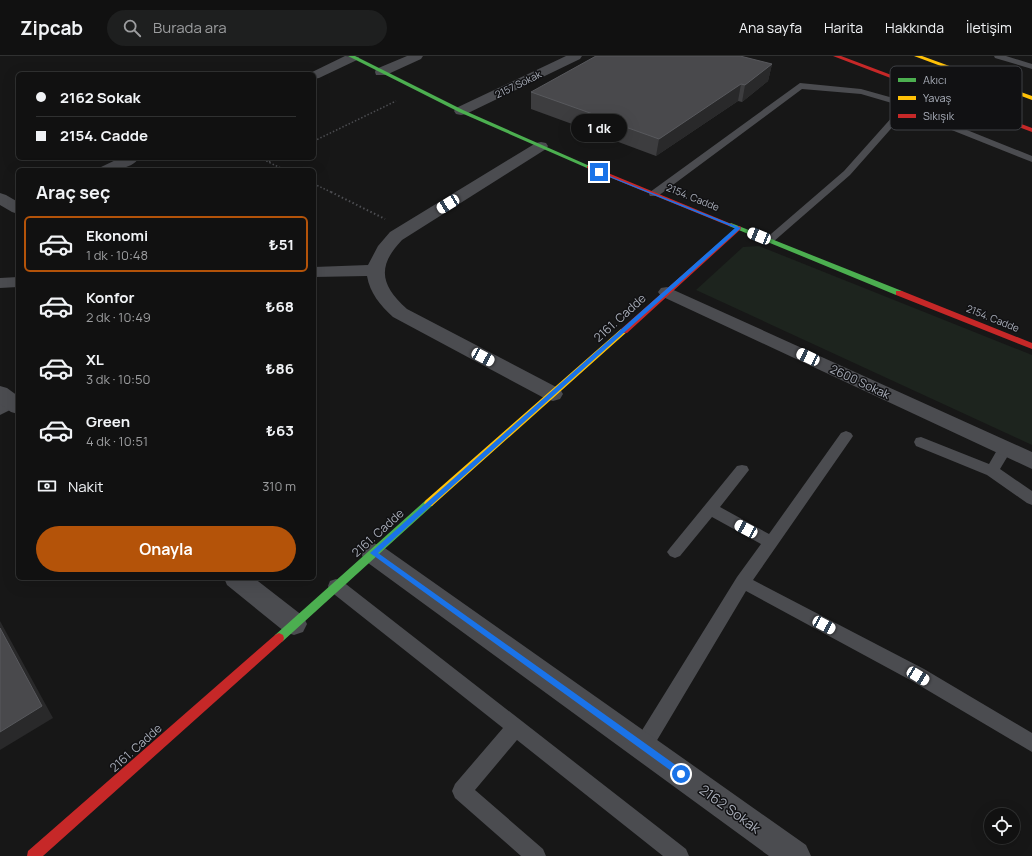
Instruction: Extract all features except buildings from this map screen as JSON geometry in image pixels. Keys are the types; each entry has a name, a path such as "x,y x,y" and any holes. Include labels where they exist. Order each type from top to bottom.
{"street":[{"path":"381,72 417,56"},
{"name":"2157 Sokak","path":"461,111 576,56"},
{"path":"836,56 890,76"},
{"path":"917,56 944,66"},
{"path":"316,74 352,57"},
{"name":"2154. Cadde","path":"352,57 461,111 541,146 654,194 1032,346"},
{"path":"1022,94 1032,98"},
{"path":"1022,126 1032,130"},
{"path":"541,146 407,229 388,244 377,261 375,270 376,279 383,297 400,313 553,394"},
{"path":"110,168 128,160"},
{"path":"0,198 16,209"},
{"path":"0,218 16,211"},
{"name":"2161. Cadde","path":"33,856 739,228"},
{"path":"316,272 375,270"},
{"path":"0,283 16,282"},
{"name":"2600 Sokak","path":"666,292 1032,461"},
{"name":"2162 Sokak","path":"373,553 795,856"},
{"path":"239,580 294,624"}],"lane":[{"path":"998,56 1032,67"},
{"path":"654,194 800,86 861,92 890,100"},
{"path":"769,240 847,173 890,125"},
{"path":"960,130 1032,159"},
{"path":"643,746 743,582 846,436"},
{"path":"920,442 992,471 1032,499"},
{"path":"992,471 1005,449"},
{"path":"675,552 742,470"},
{"path":"710,510 771,542"},
{"path":"743,582 918,676 1032,743"},
{"path":"336,586 679,856"},
{"path":"516,727 462,791 536,856"}],"path":[{"path":"316,139 418,90"},
{"path":"264,160 281,168"},
{"path":"269,162 274,160"},
{"path":"316,185 407,229"}],"shaded area":[{"path":"759,246 1032,355 1032,445 696,290 743,247"}],"traffic: fast":[{"path":"351,56 461,111 589,167"},
{"path":"731,225 899,293"},
{"path":"279,638 429,503"}],"traffic: slow":[{"path":"917,56 944,66"},
{"path":"1022,94 1032,98"},
{"path":"429,503 624,331"}],"traffic: jam":[{"path":"836,56 890,76"},
{"path":"1022,126 1032,130"},
{"path":"589,167 731,225"},
{"path":"624,331 739,228"},
{"path":"899,293 1032,346"},
{"path":"33,856 279,638"}],"route":[{"path":"599,172 739,228 373,553 681,774"}]}
